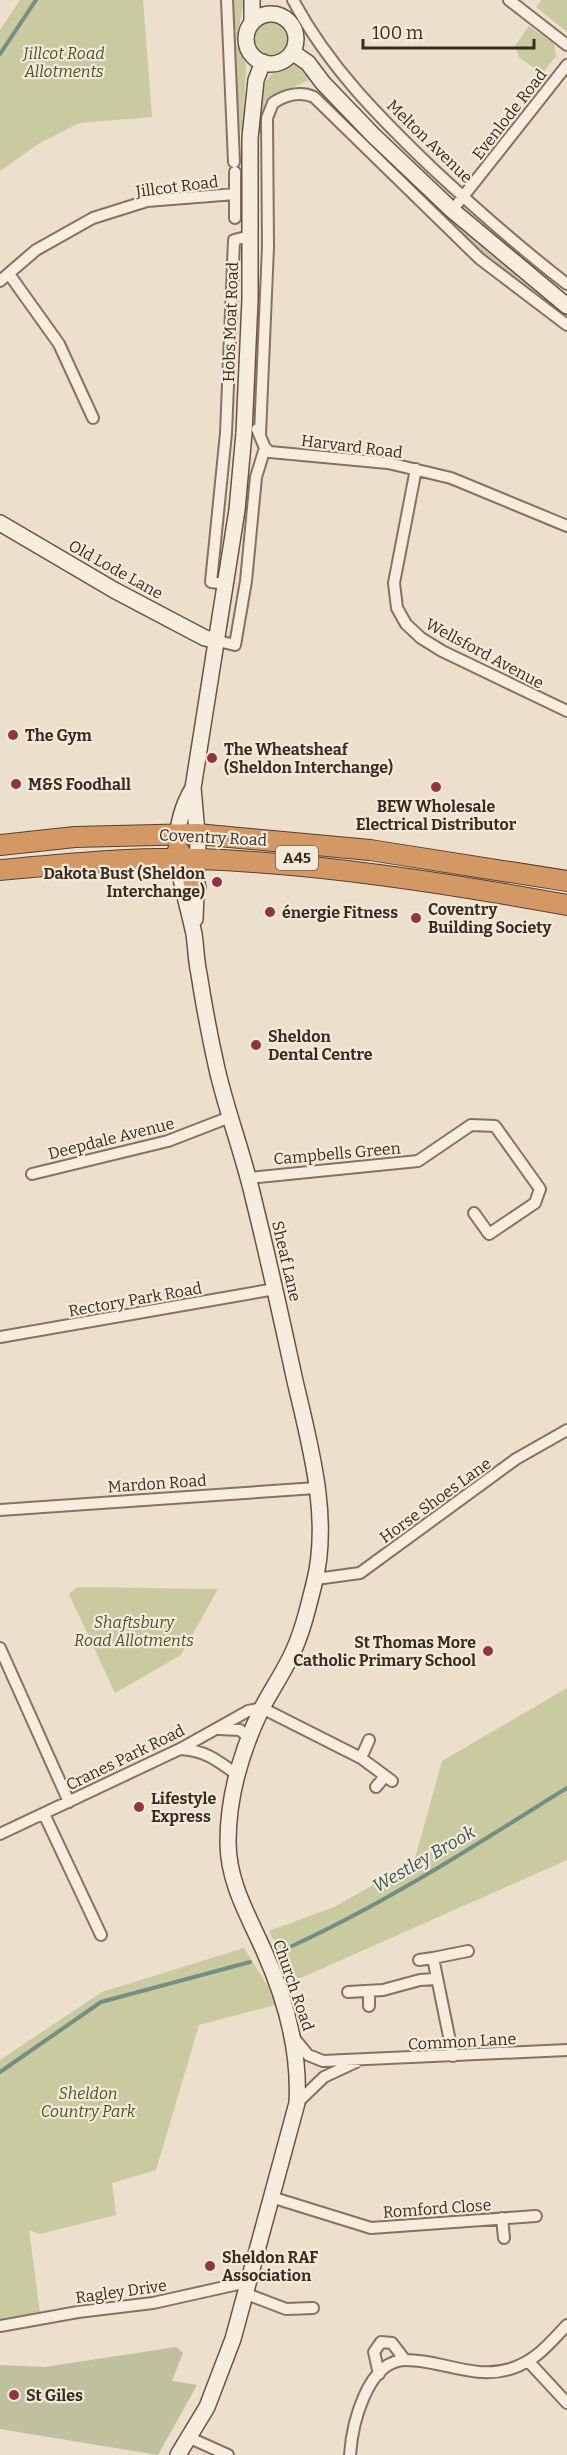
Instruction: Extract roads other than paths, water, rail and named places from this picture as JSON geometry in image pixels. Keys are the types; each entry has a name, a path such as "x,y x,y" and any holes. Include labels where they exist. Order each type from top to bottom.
{"highway":[{"name":"Coventry Road","path":"2,850 75,837 187,845 370,850 567,881"},
{"name":"Coventry Road","path":"0,870 67,864 187,845"},
{"name":"A45","path":"187,845 360,866 395,877 567,905"},
{"path":"187,845 189,889"},
{"path":"2,850 28,859 67,864"}],"street":[{"path":"227,0 235,167 235,218"},
{"path":"252,0 252,23"},
{"path":"268,0 277,15"},
{"name":"Melton Avenue","path":"293,0 337,68 357,93 462,197 567,284"},
{"path":"509,0 567,45"},
{"path":"262,15 277,15 288,20 294,29 296,40 292,52 281,61 263,62 253,55 247,45 247,33 252,23 262,15"},
{"path":"292,52 308,63 323,83 452,210 567,306"},
{"name":"Hobs Moat Road","path":"187,845 195,805 193,788 227,584 240,477 244,426 250,236 250,138 256,80 263,62"},
{"name":"Evenlode Road","path":"452,210 567,65"},
{"path":"218,641 235,645 246,581 256,477 265,448 260,434 268,247 267,118 273,103 286,97 307,94 323,83"},
{"path":"307,94 314,97 480,259 567,325"},
{"name":"Jillcot Road","path":"0,281 36,250 93,218 147,201 235,194"},
{"name":"Hobs Moat Road","path":"227,584 211,582 226,433 234,240 250,236"},
{"path":"9,274 59,344 93,418"},
{"path":"244,426 252,427 260,434"},
{"name":"Harvard Road","path":"265,448 270,452 388,463 451,478 567,526"},
{"name":"Wellsford Avenue","path":"416,469 394,583 397,608 406,624 421,638 442,651 567,711"},
{"path":"240,477 256,477"},
{"name":"Old Lode Lane","path":"0,523 114,590 205,638 218,641"},
{"name":"Hobs Moat Road","path":"187,845 182,806 193,788"},
{"name":"Sheaf Lane","path":"189,889 211,1038 230,1117 249,1178 275,1289 316,1488 320,1528 316,1579 311,1599"},
{"name":"Deepdale Avenue","path":"32,1174 168,1141 230,1117"},
{"name":"Campbells Green","path":"249,1178 418,1161 471,1125 495,1126 540,1189 535,1203 489,1234 474,1213"},
{"name":"Rectory Park Road","path":"0,1337 275,1289"},
{"name":"Horse Shoes Lane","path":"316,1579 360,1573 516,1459 567,1430"},
{"name":"Mardon Road","path":"0,1510 316,1488"},
{"name":"Church Road","path":"178,2455 190,2438 219,2379 233,2339 245,2287 297,2103 299,2073 294,2038 271,1966 242,1905 231,1874 228,1818 236,1774 249,1738 262,1708 291,1657 311,1599"},
{"path":"0,1648 69,1802"},
{"path":"262,1708 361,1758 389,1779 376,1787"},
{"name":"Cranes Park Road","path":"0,1834 180,1749 210,1730 248,1711 262,1708"},
{"path":"210,1730 232,1727 240,1730 249,1738"},
{"path":"361,1758 369,1740"},
{"path":"180,1749 197,1750 210,1755 236,1774"},
{"path":"44,1814 101,1935"},
{"path":"419,1960 468,1951"},
{"path":"433,1958 435,1979 453,2056"},
{"path":"348,1992 369,1992 405,1986 420,1980 435,1979"},
{"path":"369,1992 369,2006"},
{"name":"Common Lane","path":"294,2038 308,2055 323,2061 567,2050"},
{"name":"Common Lane","path":"297,2103 324,2077 358,2060"},
{"name":"Romford Close","path":"271,2197 371,2228 536,2216"},
{"name":"Romford Close","path":"502,2218 504,2238"},
{"path":"245,2287 286,2309 313,2308"},
{"name":"Ragley Drive","path":"0,2326 245,2287"},
{"path":"350,2455 363,2398 379,2374 391,2364 405,2360 472,2373 508,2370 539,2356 567,2325"},
{"path":"379,2374 374,2352 381,2342 392,2343 405,2360"},
{"path":"529,2362 567,2403"},
{"path":"190,2438 228,2455"}],"waterway":[{"path":"0,54 36,0"},
{"name":"Westley Brook","path":"292,1946 363,1911 466,1851 567,1788"},
{"name":"Westley Brook","path":"0,2072 101,2002 250,1962"}],"place":[{"name":"The Gym","path":"13,735"},
{"name":"The Wheatsheaf (Sheldon Interchange)","path":"212,758"},
{"name":"M&S Foodhall","path":"16,784"},
{"name":"BEW Wholesale Electrical Distributor","path":"436,787"},
{"name":"Dakota Bust (Sheldon Interchange)","path":"217,882"},
{"name":"énergie Fitness","path":"270,912"},
{"name":"Coventry Building Society","path":"416,918"},
{"name":"Sheldon Dental Centre","path":"256,1045"},
{"name":"St Thomas More Catholic Primary School","path":"488,1651"},
{"name":"Lifestyle Express","path":"139,1807"},
{"name":"Sheldon RAF Association","path":"210,2266"},
{"name":"St Giles","path":"14,2395"}],"park label":[{"name":"Jillcot Road Allotments","path":"64,62"},
{"name":"Shaftsbury Road Allotments","path":"134,1631"},
{"name":"Sheldon Country Park","path":"88,2102"}]}
